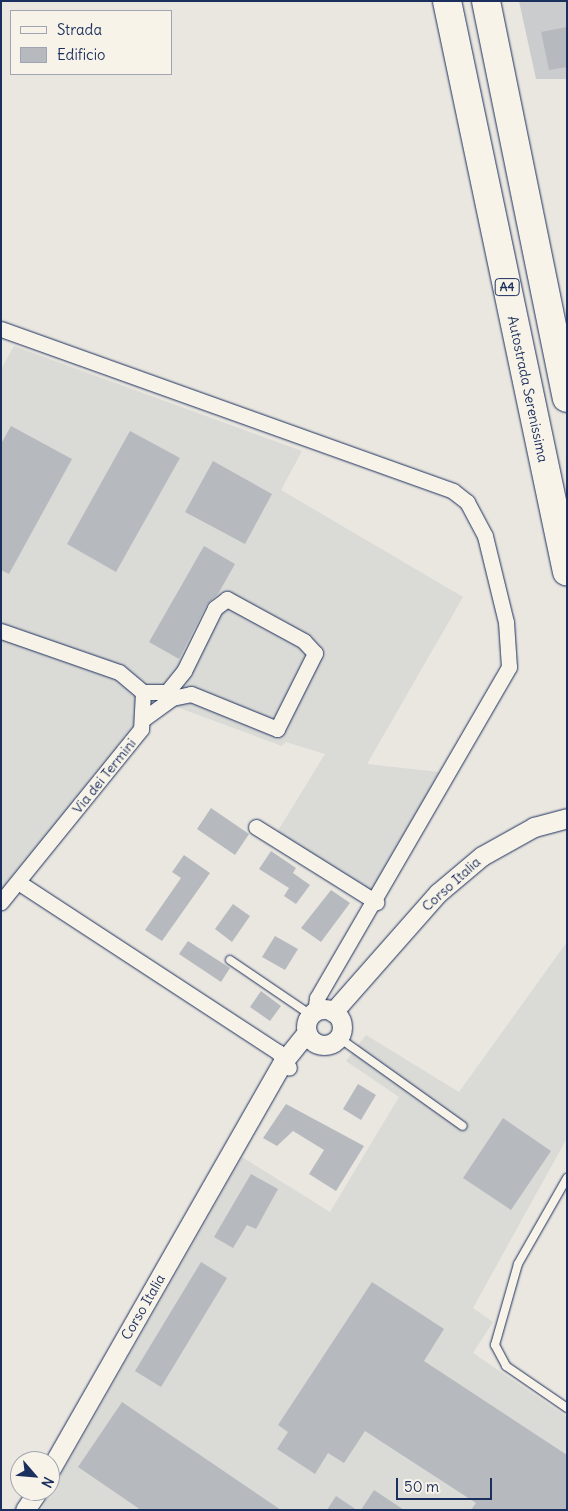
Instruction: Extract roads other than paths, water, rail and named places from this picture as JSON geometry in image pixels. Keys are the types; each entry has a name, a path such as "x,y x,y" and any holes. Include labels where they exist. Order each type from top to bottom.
{"highway":[{"name":"Autostrada Serenissima","path":"447,1 567,572"},
{"path":"486,1 567,398"}],"street":[{"path":"1,329 453,491 467,502 485,536 506,622 509,667 376,902 318,998 323,1024"},
{"path":"1,631 119,672 143,692 167,692 184,670 215,608 227,599 304,641 315,653 277,729 191,694 172,698 142,720"},
{"name":"Via dei Termini","path":"1,902 141,729 143,692"},
{"name":"Corso Italia","path":"60,1452 236,1144 286,1065 361,984 438,893 482,856 534,827 567,818"},
{"path":"256,827 376,902"},
{"path":"18,882 278,1052 286,1065"}],"lane":[{"path":"230,960 323,1024 463,1126"},
{"path":"567,1178 518,1264 495,1345 506,1366 567,1408"}]}
